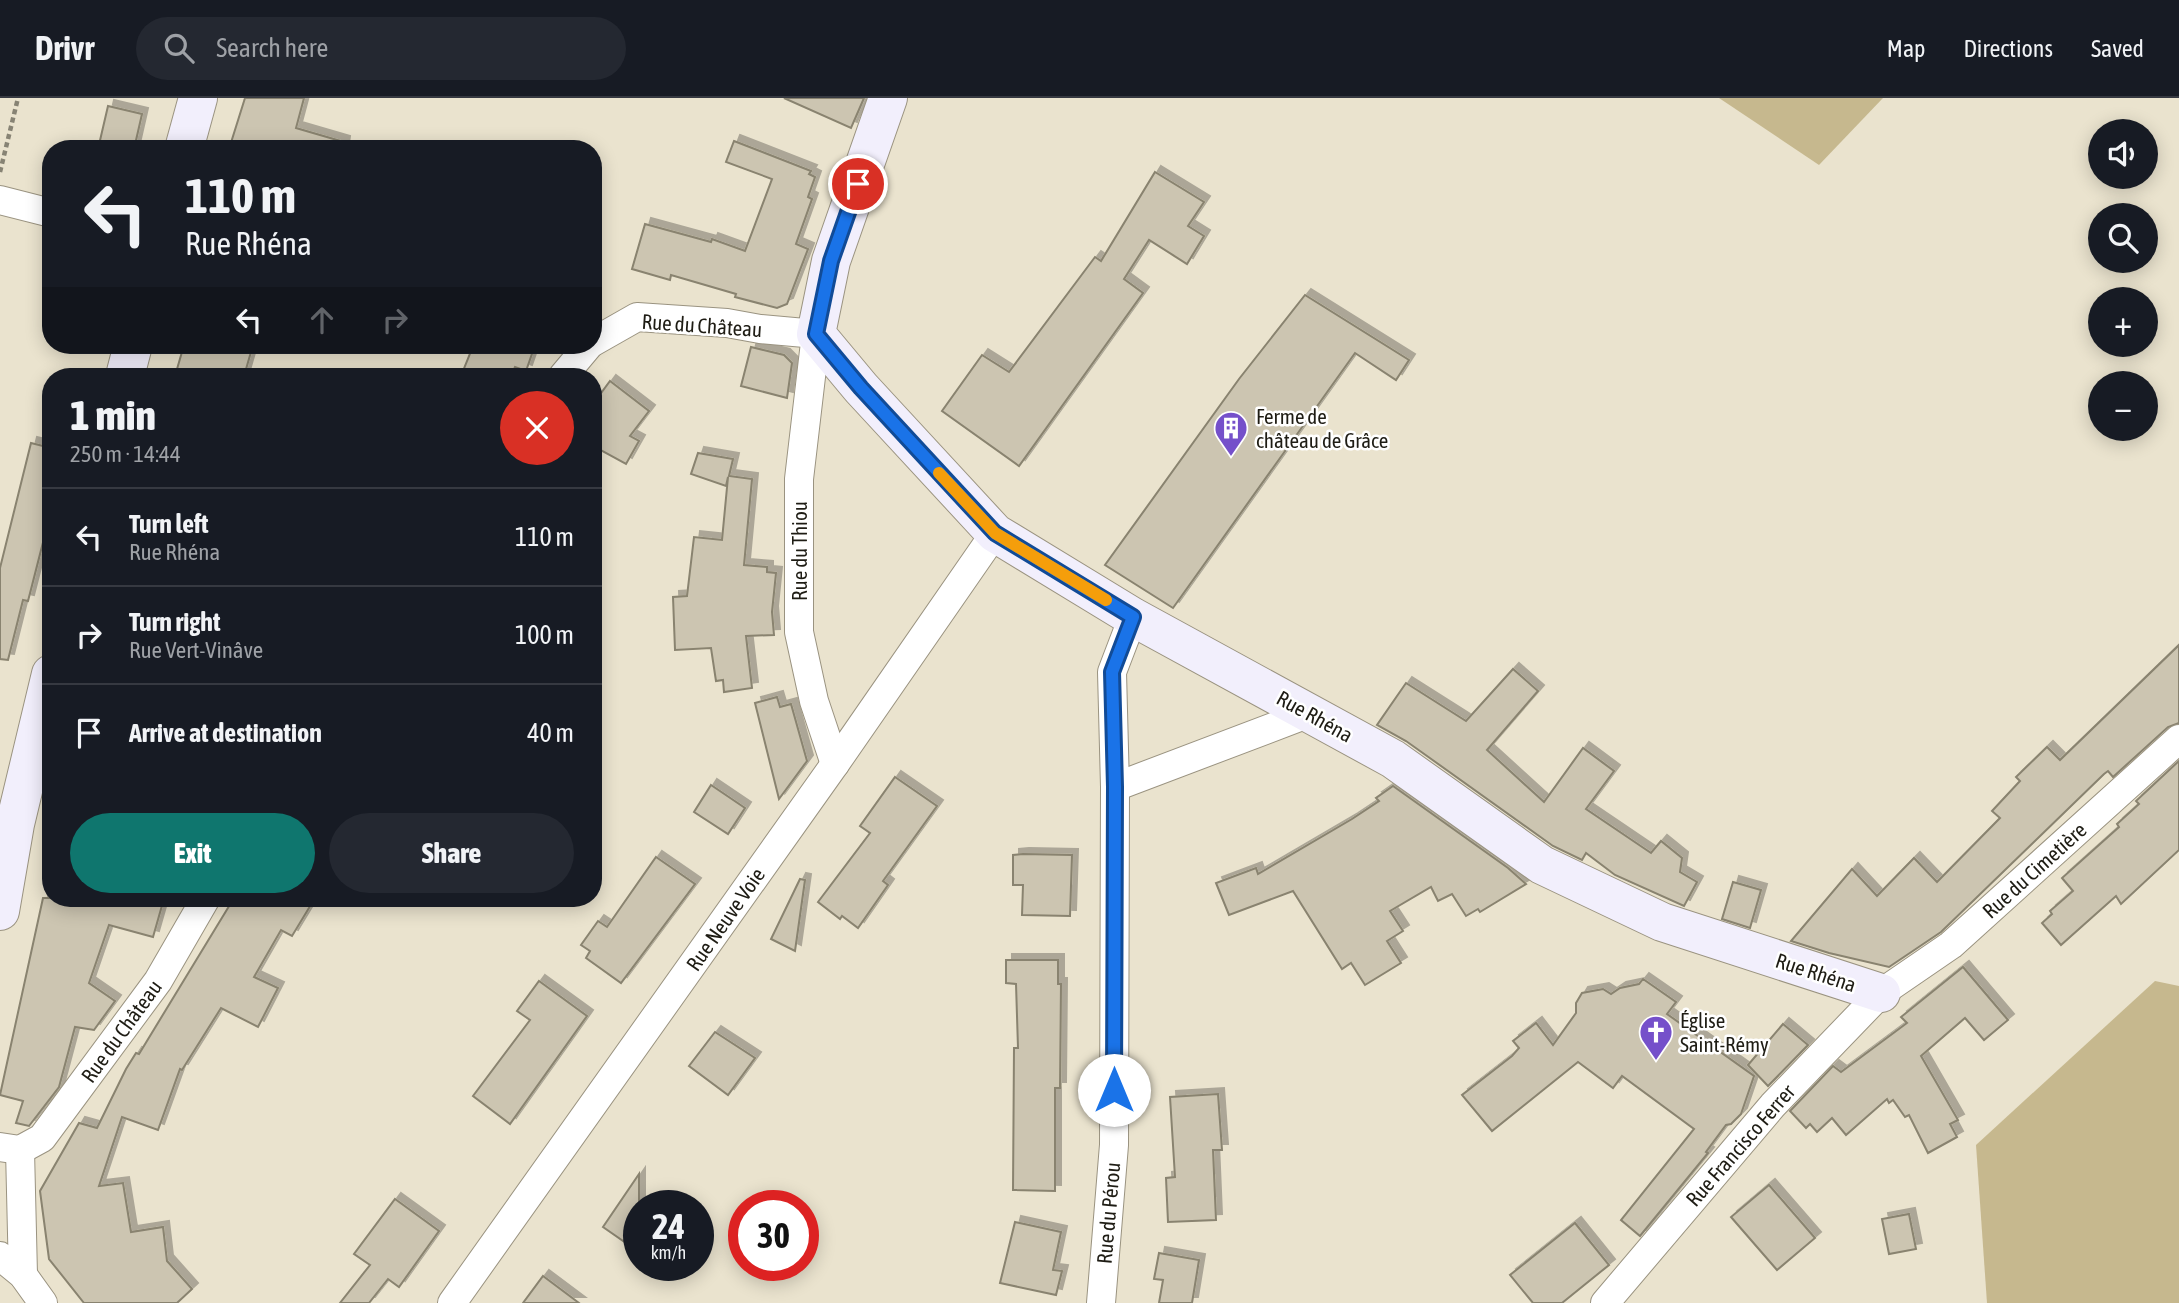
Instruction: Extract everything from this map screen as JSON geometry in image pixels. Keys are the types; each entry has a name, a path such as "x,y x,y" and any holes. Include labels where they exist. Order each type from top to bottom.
{"street":[{"path":"186,140 198,98"},
{"path":"816,334 831,261 888,98"},
{"path":"0,200 42,211"},
{"name":"Rue du Château","path":"602,337 637,317 727,323 816,334"},
{"name":"Rue Rhéna","path":"816,334 861,388 995,533 1133,617 1393,759 1542,865 1662,922 1881,993"},
{"name":"Rue du Thiou","path":"816,334 799,479 799,632 814,701 835,764"},
{"path":"570,368 581,354"},
{"name":"Rue Neuve Voie","path":"452,1303 835,764 995,533"},
{"name":"Rue du Pérou","path":"1101,1303 1114,1145 1115,787 1112,672 1133,617"},
{"path":"0,911 15,824 42,712"},
{"path":"1115,787 1310,713"},
{"name":"Rue du Cimetière","path":"1881,993 1951,945 2179,739"},
{"name":"Rue du Château","path":"23,1275 10,1148 42,1138 158,981 201,907"},
{"name":"Rue Francisco Ferrer","path":"1605,1303 1773,1105 1881,993"},
{"path":"0,1256 23,1275 43,1303"}],"path":[{"path":"0,172 18,98"}],"shaded area":[{"path":"1719,98 1883,98 1819,165"},
{"path":"2155,981 2179,986 2179,1303 1987,1303 1976,1145"}],"building":[{"path":"245,98 304,98 296,128 337,140 232,140"},
{"path":"784,98 864,98 851,128"},
{"path":"108,106 142,114 136,140 100,140"},
{"path":"734,141 811,171 809,174 815,177 808,197 812,199 796,244 808,249 787,304 777,308 671,275 670,280 632,269 645,224 711,242 712,239 745,251 772,179 726,162"},
{"path":"1155,172 1204,202 1188,226 1204,236 1187,264 1149,240 1124,279 1143,293 1019,466 942,411 982,355 1009,372 1095,257 1101,261"},
{"name":"Ferme de château de Grâce","path":"1305,295 1409,360 1396,380 1355,353 1173,608 1105,565 1239,379"},
{"path":"751,347 784,355 792,363 787,398 741,386"},
{"path":"181,354 250,354 246,368 177,368"},
{"path":"470,354 532,354 527,368 464,368"},
{"path":"610,381 649,411 630,436 639,441 626,464 602,451 602,392"},
{"path":"31,443 42,446 42,546 28,601 23,600 8,660 0,659 0,568"},
{"path":"698,453 733,459 729,476 752,479 744,565 767,567 767,572 776,573 772,612 774,635 746,636 752,688 724,692 723,680 716,681 711,648 675,650 673,597 687,596 694,537 722,540 728,477 726,486 691,474"},
{"path":"2179,645 2179,723 2168,727 2113,777 2108,771 2104,774 1941,932 1889,967 1791,941 1852,869 1877,896 1914,858 1937,882 2000,818 1992,811 2020,781 2016,777 2047,747 2060,760"},
{"path":"1513,669 1538,691 1487,750 1544,802 1583,748 1614,771 1586,809 1651,853 1661,841 1682,858 1680,872 1697,882 1684,906 1615,875 1586,853 1582,860 1553,846 1406,741 1377,725 1406,683 1466,721"},
{"path":"777,697 780,707 791,704 807,761 779,799 755,703"},
{"path":"2179,761 2179,850 2121,904 2116,896 2061,945 2042,923 2052,914 2050,911 2073,891 2062,878 2119,827 2117,824 2139,804 2136,801"},
{"path":"895,777 937,806 883,881 888,885 858,928 842,916 840,919 818,902 870,833 860,826"},
{"path":"711,785 745,808 728,834 694,812"},
{"path":"1393,786 1508,868 1526,884 1480,912 1478,909 1466,916 1452,894 1438,901 1431,887 1390,911 1403,931 1387,941 1401,963 1365,985 1351,963 1342,969 1293,891 1229,915 1216,883 1256,868 1258,874 1352,819 1379,801 1376,798"},
{"path":"1013,855 1072,855 1070,916 1022,915 1023,885 1013,885"},
{"path":"656,857 695,884 621,983 586,958 590,951 581,945 598,921 607,927"},
{"path":"800,879 805,880 795,951 771,939"},
{"path":"1733,882 1761,890 1750,928 1722,919"},
{"path":"42,903 42,907 162,907 153,937 109,925 89,983 115,1001 94,1030 75,1027 59,1087 29,1126 16,1123 23,1101 0,1095"},
{"path":"229,907 310,907 292,936 281,930 254,977 278,988 258,1027 221,1008 182,1070 180,1069 158,1130 122,1117 99,1186 123,1183 131,1232 163,1227 167,1261 192,1289 177,1303 84,1303 49,1259 40,1191 79,1123 97,1128 126,1069 136,1053 139,1054"},
{"path":"1006,960 1058,960 1058,984 1061,984 1060,1088 1055,1088 1055,1191 1013,1190 1014,1048 1018,1048 1016,984 1006,983"},
{"path":"1963,967 2008,1020 1984,1040 1965,1018 1921,1056 1958,1120 1950,1124 1957,1137 1928,1153 1909,1115 1905,1117 1893,1100 1889,1103 1887,1099 1846,1135 1832,1118 1817,1132 1810,1124 1806,1128 1790,1111 1833,1066 1841,1072 1907,1023 1901,1017"},
{"name":"Église Saint-Rémy","path":"1643,979 1676,1002 1667,1014 1754,1076 1741,1114 1731,1124 1726,1125 1706,1152 1708,1153 1640,1236 1621,1220 1694,1129 1622,1076 1613,1088 1578,1062 1492,1131 1462,1095 1512,1056 1519,1048 1513,1041 1536,1023 1553,1045 1576,1013 1576,1003 1582,993 1603,989 1611,994 1620,988 1639,984"},
{"path":"539,981 587,1016 510,1124 473,1096 530,1020 517,1011"},
{"path":"1783,1024 1808,1045 1768,1086 1748,1065"},
{"path":"715,1032 755,1058 728,1095 689,1066"},
{"path":"1218,1094 1222,1150 1213,1150 1216,1220 1168,1222 1166,1178 1175,1177 1170,1097"},
{"path":"639,1174 639,1190 628,1190"},
{"path":"1769,1185 1815,1238 1777,1270 1731,1217"},
{"path":"623,1198 623,1241 603,1227"},
{"path":"395,1199 439,1231 399,1287 388,1279 369,1303 340,1303 370,1265 354,1254"},
{"path":"1909,1214 1916,1249 1889,1254 1882,1219"},
{"path":"1015,1222 1061,1232 1053,1270 1062,1271 1056,1295 1000,1283"},
{"path":"1575,1223 1609,1265 1562,1303 1533,1303 1510,1275"},
{"path":"1159,1253 1199,1260 1192,1303 1159,1303 1163,1280 1154,1279"},
{"path":"543,1276 579,1303 523,1303"}],"slow traffic":[{"path":"939,473 995,533 1106,600"}],"place":[{"name":"Ferme de château de Grâce","path":"1231,458"},
{"name":"Église Saint-Rémy","path":"1656,1062"}],"route":[{"path":"858,184 831,261 816,334 861,388 995,533 1133,617 1112,672 1115,787 1114,1090"}]}
